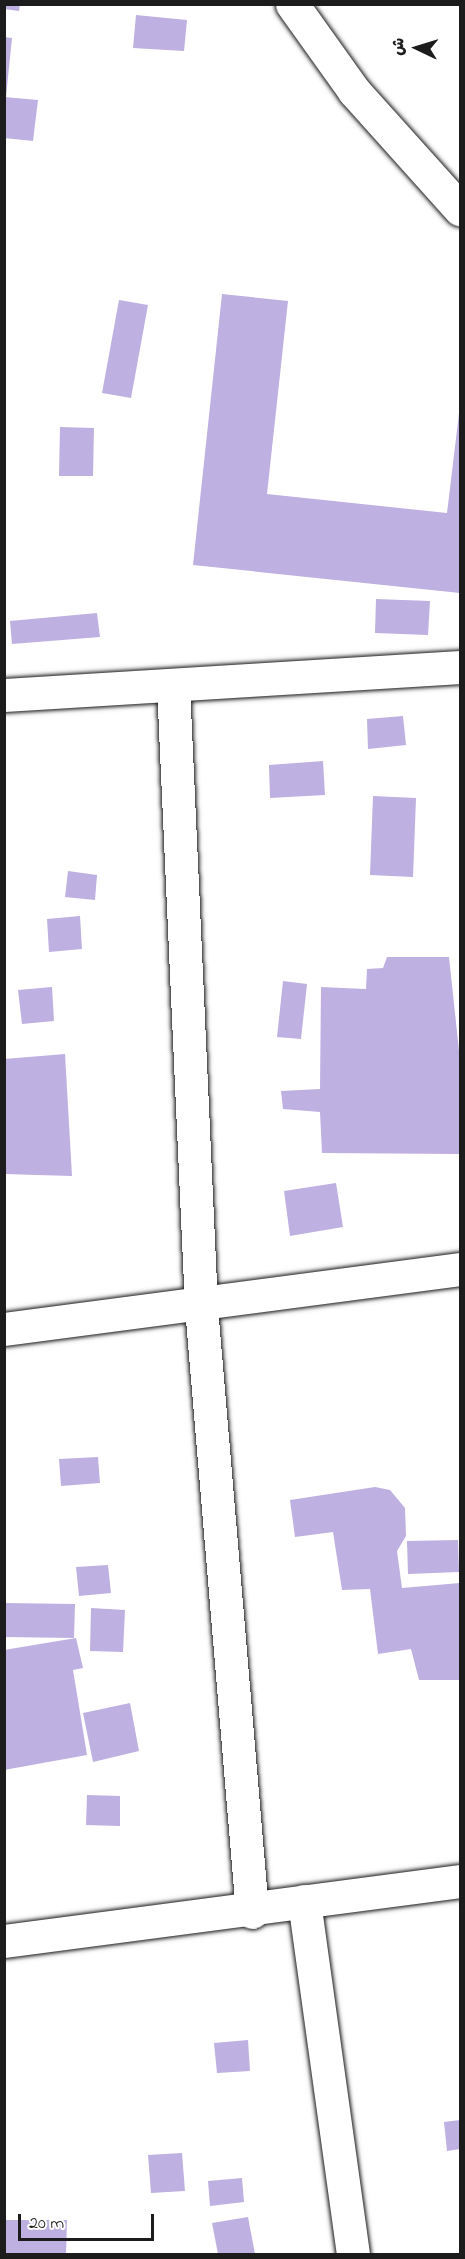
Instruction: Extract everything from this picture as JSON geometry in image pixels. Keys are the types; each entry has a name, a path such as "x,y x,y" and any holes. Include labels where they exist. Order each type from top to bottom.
{"street":[{"path":"292,4 354,91 460,209"},
{"path":"4,695 460,667"},
{"path":"174,685 201,1307 252,1912"},
{"path":"4,1329 201,1307 460,1269"},
{"path":"4,1941 252,1912 304,1901 460,1881"},
{"path":"304,1901 353,2254"}],"building":[{"path":"4,4 20,4 19,11 4,9"},
{"path":"136,15 187,20 184,51 133,48"},
{"path":"4,37 12,38 6,97 4,97"},
{"path":"4,97 38,100 33,141 4,138"},
{"path":"222,294 288,301 267,494 447,513 460,405 460,593 193,565"},
{"path":"119,300 148,305 131,398 102,393"},
{"path":"60,427 94,428 93,476 59,476"},
{"path":"376,599 430,601 428,635 375,633"},
{"path":"97,613 100,637 12,644 10,621"},
{"path":"403,716 406,745 368,749 367,719"},
{"path":"323,761 325,795 270,798 269,765"},
{"path":"373,796 416,798 413,877 370,875"},
{"path":"68,871 97,875 95,900 65,897"},
{"path":"80,916 82,949 49,952 47,919"},
{"path":"387,957 449,957 460,1060 460,1154 322,1153 320,1112 283,1109 281,1091 320,1089 321,987 366,989 367,969 383,968"},
{"path":"283,981 307,984 301,1039 277,1037"},
{"path":"52,987 54,1021 22,1024 18,990"},
{"path":"65,1054 72,1176 4,1174 4,1059"},
{"path":"336,1183 343,1227 290,1236 284,1191"},
{"path":"98,1457 100,1483 61,1486 59,1459"},
{"path":"375,1487 390,1490 405,1508 406,1536 397,1551 402,1588 460,1583 460,1680 419,1680 411,1649 378,1654 370,1589 342,1590 333,1532 295,1537 290,1500"},
{"path":"458,1540 459,1572 408,1574 407,1541"},
{"path":"108,1565 111,1593 79,1596 76,1567"},
{"path":"4,1603 75,1604 74,1638 4,1637"},
{"path":"91,1608 125,1610 123,1652 90,1651"},
{"path":"76,1638 83,1668 73,1670 87,1755 4,1770 4,1650"},
{"path":"130,1703 139,1751 93,1762 83,1713"},
{"path":"87,1795 120,1796 120,1826 86,1825"},
{"path":"248,2040 250,2071 217,2073 214,2043"},
{"path":"460,2120 460,2149 447,2151 444,2122"},
{"path":"182,2153 185,2191 151,2193 148,2155"},
{"path":"242,2178 244,2202 210,2206 208,2181"},
{"path":"248,2217 255,2254 218,2254 212,2223"},
{"path":"4,2220 67,2220 66,2254 4,2254"}]}
